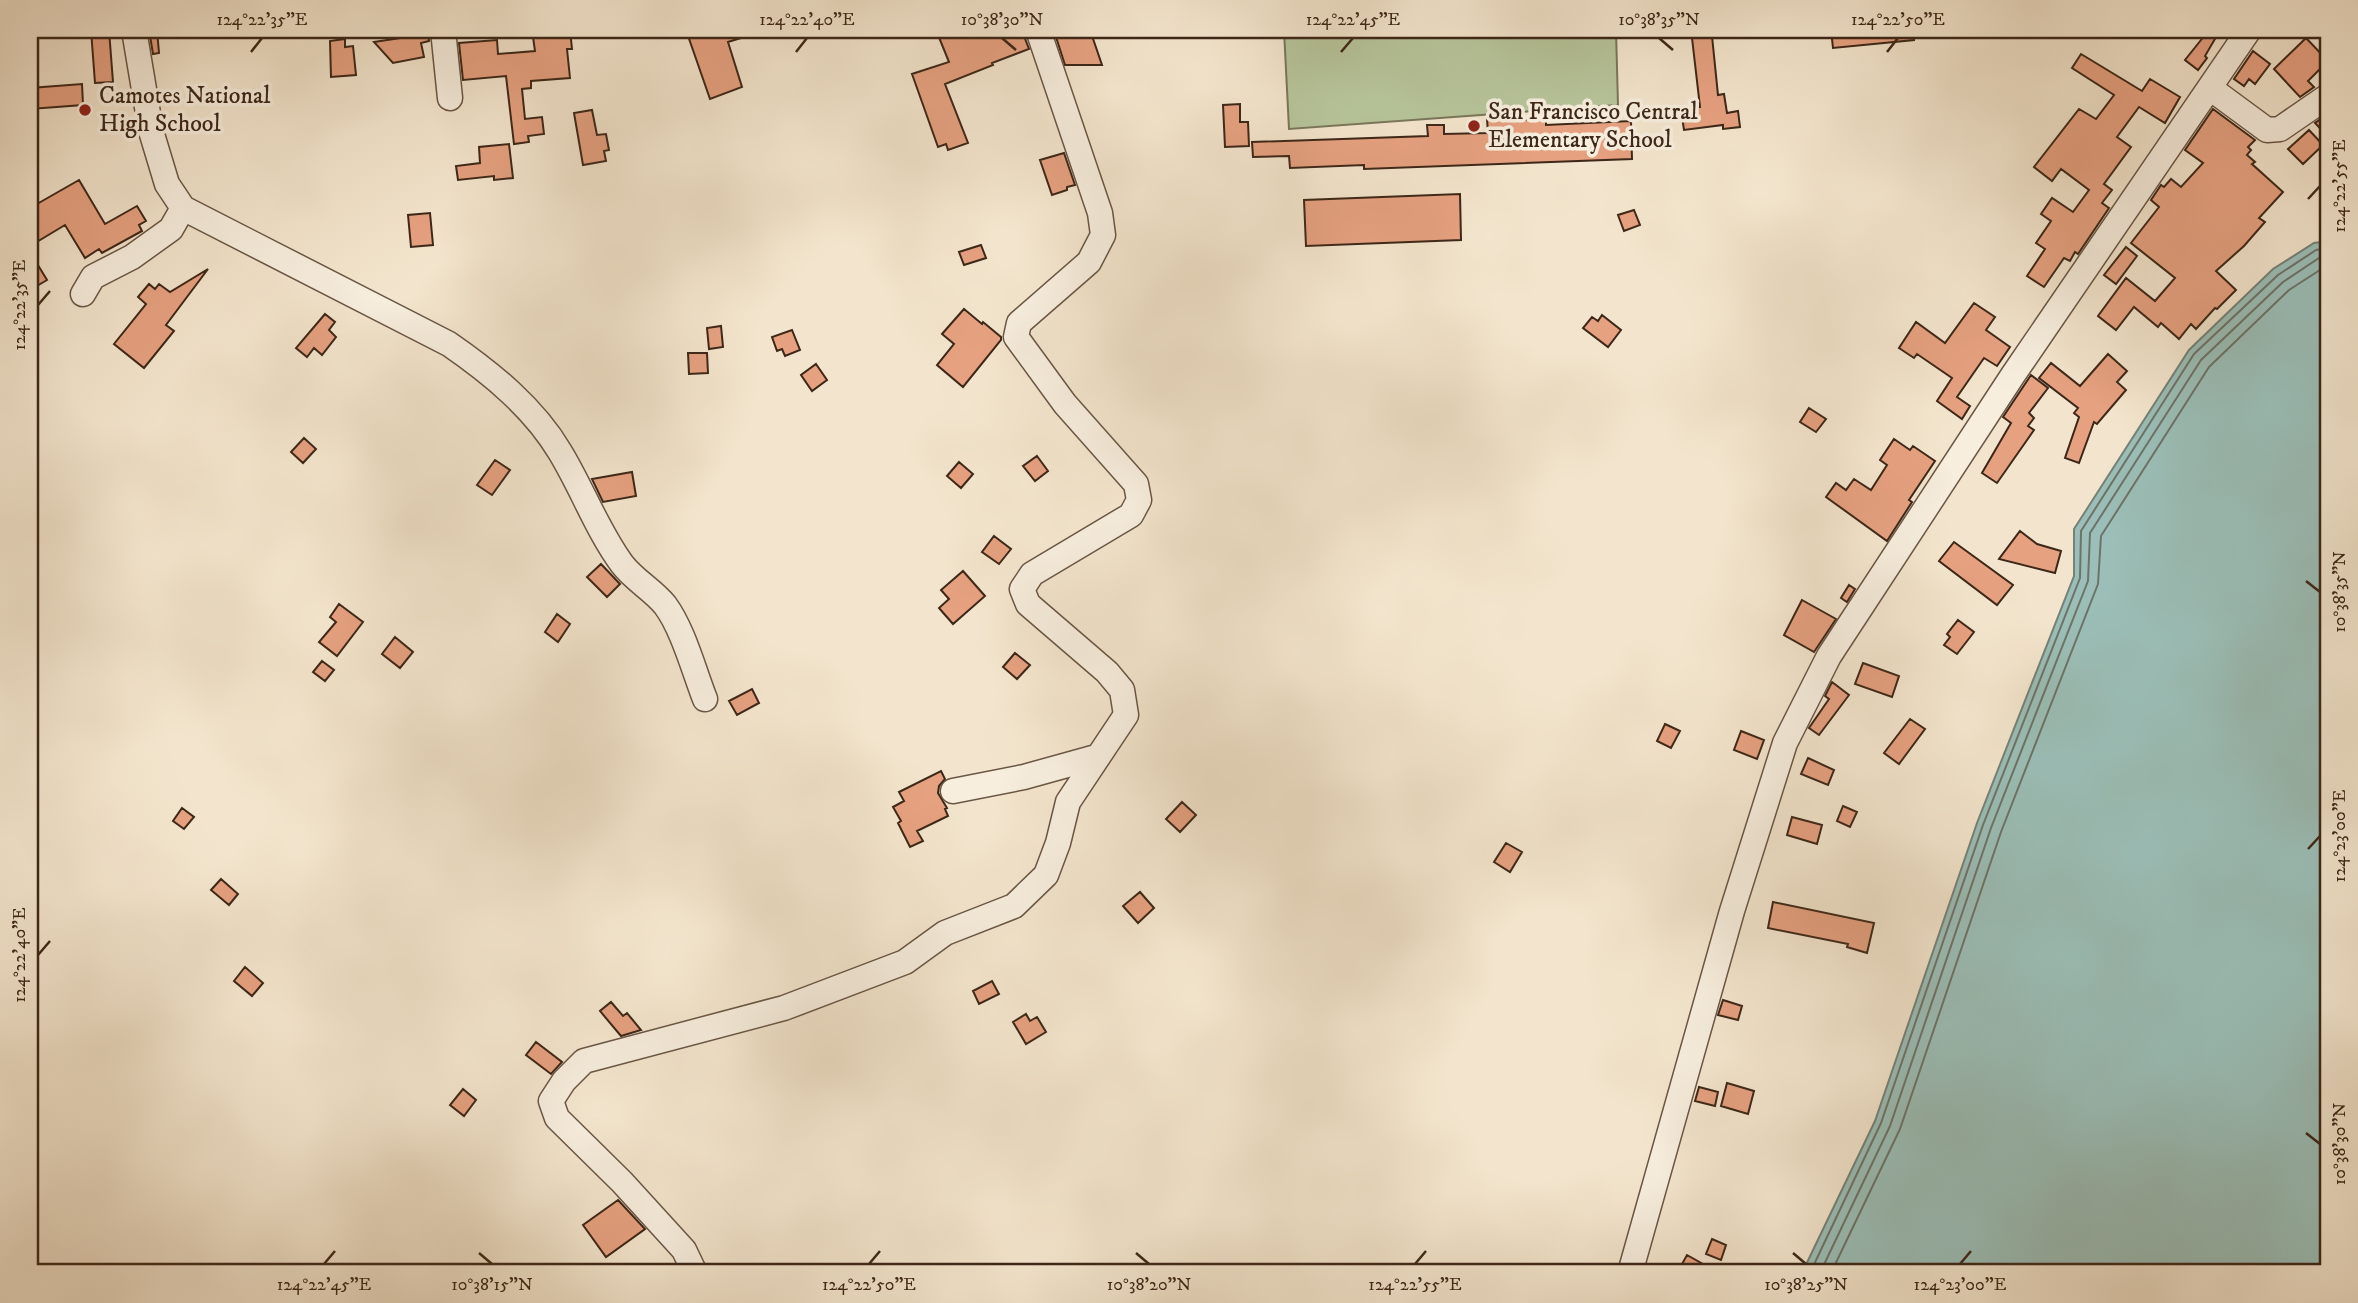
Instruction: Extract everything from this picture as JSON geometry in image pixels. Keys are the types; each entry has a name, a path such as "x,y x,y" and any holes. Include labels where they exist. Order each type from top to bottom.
{"street":[{"path":"134,30 150,131 167,184 183,208 449,344 486,370 530,413 559,450 623,566 665,606 679,632 705,699"},
{"path":"443,30 450,98"},
{"path":"695,1273 684,1250 622,1182 556,1118 551,1101 564,1081 584,1061 784,1008 905,962 945,933 1014,906 1046,876 1068,802 1125,715 1122,690 1107,672 1028,604 1023,589 1032,574 1131,515 1139,500 1136,484 1065,404 1016,337 1019,323 1089,262 1103,235 1100,214 1038,30"},
{"path":"1630,1273 1732,911 1785,743 1836,645 2013,375 2249,30"},
{"path":"2210,88 2267,130 2274,131 2328,96"},
{"path":"83,294 93,277 132,257 171,229 183,208"},
{"path":"953,791 1096,757"}],"green space":[{"path":"1284,30 1616,30 1618,105 1289,129"}],"water":[{"path":"2328,241 2328,1273 1802,1273 1875,1121 1977,823 2074,576 2074,529 2189,350 2273,269 2314,243"}],"building":[{"path":"91,30 109,30 113,82 95,83"},
{"path":"149,30 157,30 159,53 153,54"},
{"path":"399,30 428,30 429,41 421,43 424,57 393,63 374,42 401,38"},
{"path":"532,30 570,30 572,49 567,49 570,78 531,81 531,88 522,89 525,119 542,117 544,134 528,136 529,142 514,144 506,76 463,80 459,43 497,40 498,54 535,51"},
{"path":"686,30 756,30 757,33 728,42 742,87 710,99"},
{"path":"936,30 997,30 984,36 1024,36 1029,49 945,84 968,143 948,150 946,144 938,147 912,74 949,62"},
{"path":"1069,30 1090,30 1102,65 1065,65 1056,37 1072,37"},
{"path":"1831,30 1913,30 1914,40 1833,48"},
{"path":"2209,30 2219,32 2198,70 2185,60"},
{"path":"1712,36 1718,95 1724,94 1727,113 1738,111 1740,127 1723,129 1723,125 1684,130 1681,110 1700,107 1692,38"},
{"path":"2306,38 2328,61 2308,81 2314,87 2300,97 2274,69"},
{"path":"345,39 345,47 353,46 356,75 331,77 330,41"},
{"path":"2253,51 2270,64 2255,84 2249,79 2244,86 2234,79"},
{"path":"2081,54 2142,91 2150,79 2180,97 2165,123 2139,107 2117,137 2131,147 2104,184 2112,190 2102,203 2109,208 2078,254 2075,252 2070,261 2064,258 2044,287 2027,276 2045,249 2036,243 2051,221 2041,214 2052,198 2073,212 2089,190 2061,169 2052,181 2034,167 2079,109 2096,119 2114,95 2072,68"},
{"path":"82,84 83,105 30,109 30,88"},
{"path":"1240,104 1240,122 1248,122 1249,146 1225,147 1223,105"},
{"path":"2213,109 2255,140 2248,147 2251,150 2247,155 2255,162 2252,164 2283,192 2259,218 2265,222 2244,246 2216,271 2236,290 2196,329 2191,324 2179,339 2161,323 2158,327 2134,307 2116,330 2098,316 2126,278 2155,301 2175,278 2131,243 2159,207 2151,200 2161,185 2164,187 2171,179 2181,187 2203,163 2185,150"},
{"path":"592,110 597,135 606,134 609,150 604,151 606,161 583,165 574,113"},
{"path":"2328,114 2328,137 2315,123"},
{"path":"1515,117 1515,120 1546,119 1546,125 1631,121 1632,159 1364,169 1364,165 1290,168 1289,156 1253,157 1252,142 1428,136 1427,125 1444,125 1444,134 1488,133 1487,119"},
{"path":"2309,130 2323,145 2303,164 2288,149"},
{"path":"509,144 513,178 494,180 494,176 458,180 456,166 480,163 479,147"},
{"path":"1064,153 1075,185 1052,195 1040,160"},
{"path":"79,180 105,224 137,206 146,221 139,225 142,231 102,253 99,249 85,258 65,225 30,246 30,208"},
{"path":"1460,194 1461,240 1306,246 1304,200"},
{"path":"1634,210 1640,225 1624,231 1618,215"},
{"path":"430,213 433,245 411,247 408,215"},
{"path":"981,245 986,258 964,265 959,252"},
{"path":"2126,247 2137,256 2116,284 2104,275"},
{"path":"30,252 47,280 30,290"},
{"path":"208,269 166,325 174,331 144,368 114,344 146,304 138,297 149,284 155,289 159,284 170,292"},
{"path":"1974,303 1995,317 1986,330 2010,347 1997,366 1984,358 1957,397 1970,406 1962,419 1937,401 1952,378 1917,354 1914,358 1899,348 1916,322 1945,343"},
{"path":"964,309 1001,337 1001,340 963,387 937,365 954,344 942,334"},
{"path":"325,314 335,322 329,330 336,337 322,355 314,348 307,357 296,348"},
{"path":"1602,315 1621,330 1608,347 1583,328 1592,317 1598,321"},
{"path":"721,326 723,347 709,349 707,328"},
{"path":"792,330 800,350 785,356 782,349 777,351 772,337"},
{"path":"688,353 707,353 708,373 689,374"},
{"path":"2108,354 2127,371 2117,382 2126,390 2097,424 2094,422 2079,463 2065,458 2079,417 2074,413 2078,408 2039,378 2051,363 2080,386"},
{"path":"816,364 827,380 812,391 801,375"},
{"path":"2031,375 2048,388 2029,413 2034,418 2028,426 2034,430 1997,483 1982,473 2011,423 2003,417"},
{"path":"1809,408 1826,419 1816,432 1800,422"},
{"path":"304,438 316,449 303,463 291,452"},
{"path":"1894,439 1910,450 1913,446 1935,461 1909,500 1912,502 1887,541 1826,497 1836,483 1846,490 1854,479 1871,490 1887,465 1880,460"},
{"path":"1037,456 1048,471 1035,481 1023,466"},
{"path":"495,460 510,470 492,495 477,485"},
{"path":"959,462 973,474 961,488 947,476"},
{"path":"632,472 636,496 603,502 592,479"},
{"path":"2020,531 2037,544 2061,551 2055,573 1999,559"},
{"path":"994,536 1011,549 999,564 982,552"},
{"path":"1954,542 2013,585 1997,605 1939,561"},
{"path":"601,564 620,584 607,597 587,577"},
{"path":"963,571 985,596 953,624 939,608 949,599 941,590"},
{"path":"1849,585 1855,589 1847,602 1841,598"},
{"path":"1802,600 1836,619 1814,652 1784,635"},
{"path":"339,604 363,622 337,656 319,642 336,622 330,617"},
{"path":"557,614 570,624 558,642 545,632"},
{"path":"1958,620 1974,632 1957,654 1944,645 1950,637 1947,634"},
{"path":"395,637 413,652 400,668 382,654"},
{"path":"1015,653 1030,665 1017,679 1003,667"},
{"path":"322,661 334,670 325,681 313,672"},
{"path":"1863,663 1899,676 1892,697 1855,684"},
{"path":"1832,682 1849,695 1819,735 1809,728 1829,699 1825,696"},
{"path":"752,689 759,703 737,715 729,701"},
{"path":"1910,719 1925,729 1899,764 1884,753"},
{"path":"1665,724 1680,731 1671,748 1657,741"},
{"path":"1741,731 1764,740 1757,759 1734,750"},
{"path":"1808,758 1834,770 1828,785 1801,774"},
{"path":"941,771 945,779 939,786 938,793 947,808 945,809 948,816 917,831 923,841 910,847 893,807 904,801 899,792"},
{"path":"1182,802 1196,815 1180,832 1166,819"},
{"path":"1843,806 1857,812 1850,827 1837,821"},
{"path":"182,808 194,817 184,829 173,821"},
{"path":"1792,817 1822,825 1817,844 1787,835"},
{"path":"1506,843 1522,852 1510,872 1494,862"},
{"path":"221,879 238,894 229,905 211,890"},
{"path":"1140,892 1154,908 1138,923 1123,906"},
{"path":"1773,902 1874,923 1867,953 1847,947 1848,944 1768,928"},
{"path":"245,967 263,983 252,996 234,981"},
{"path":"992,981 999,994 979,1004 973,991"},
{"path":"1723,1000 1742,1006 1738,1020 1718,1015"},
{"path":"611,1002 623,1016 627,1013 641,1030 621,1036 600,1011"},
{"path":"1026,1014 1030,1021 1037,1017 1046,1032 1026,1044 1013,1022"},
{"path":"536,1042 562,1062 551,1074 526,1055"},
{"path":"1727,1083 1754,1091 1748,1114 1721,1106"},
{"path":"1699,1087 1718,1092 1715,1106 1695,1101"},
{"path":"463,1089 476,1100 464,1116 450,1105"},
{"path":"618,1200 645,1229 606,1257 583,1225"},
{"path":"1712,1239 1726,1245 1721,1260 1706,1254"},
{"path":"1687,1255 1719,1273 1677,1273"}],"place":[{"name":"Camotes National High School","path":"85,110"},
{"name":"San Francisco Central Elementary School","path":"1474,126"}]}
